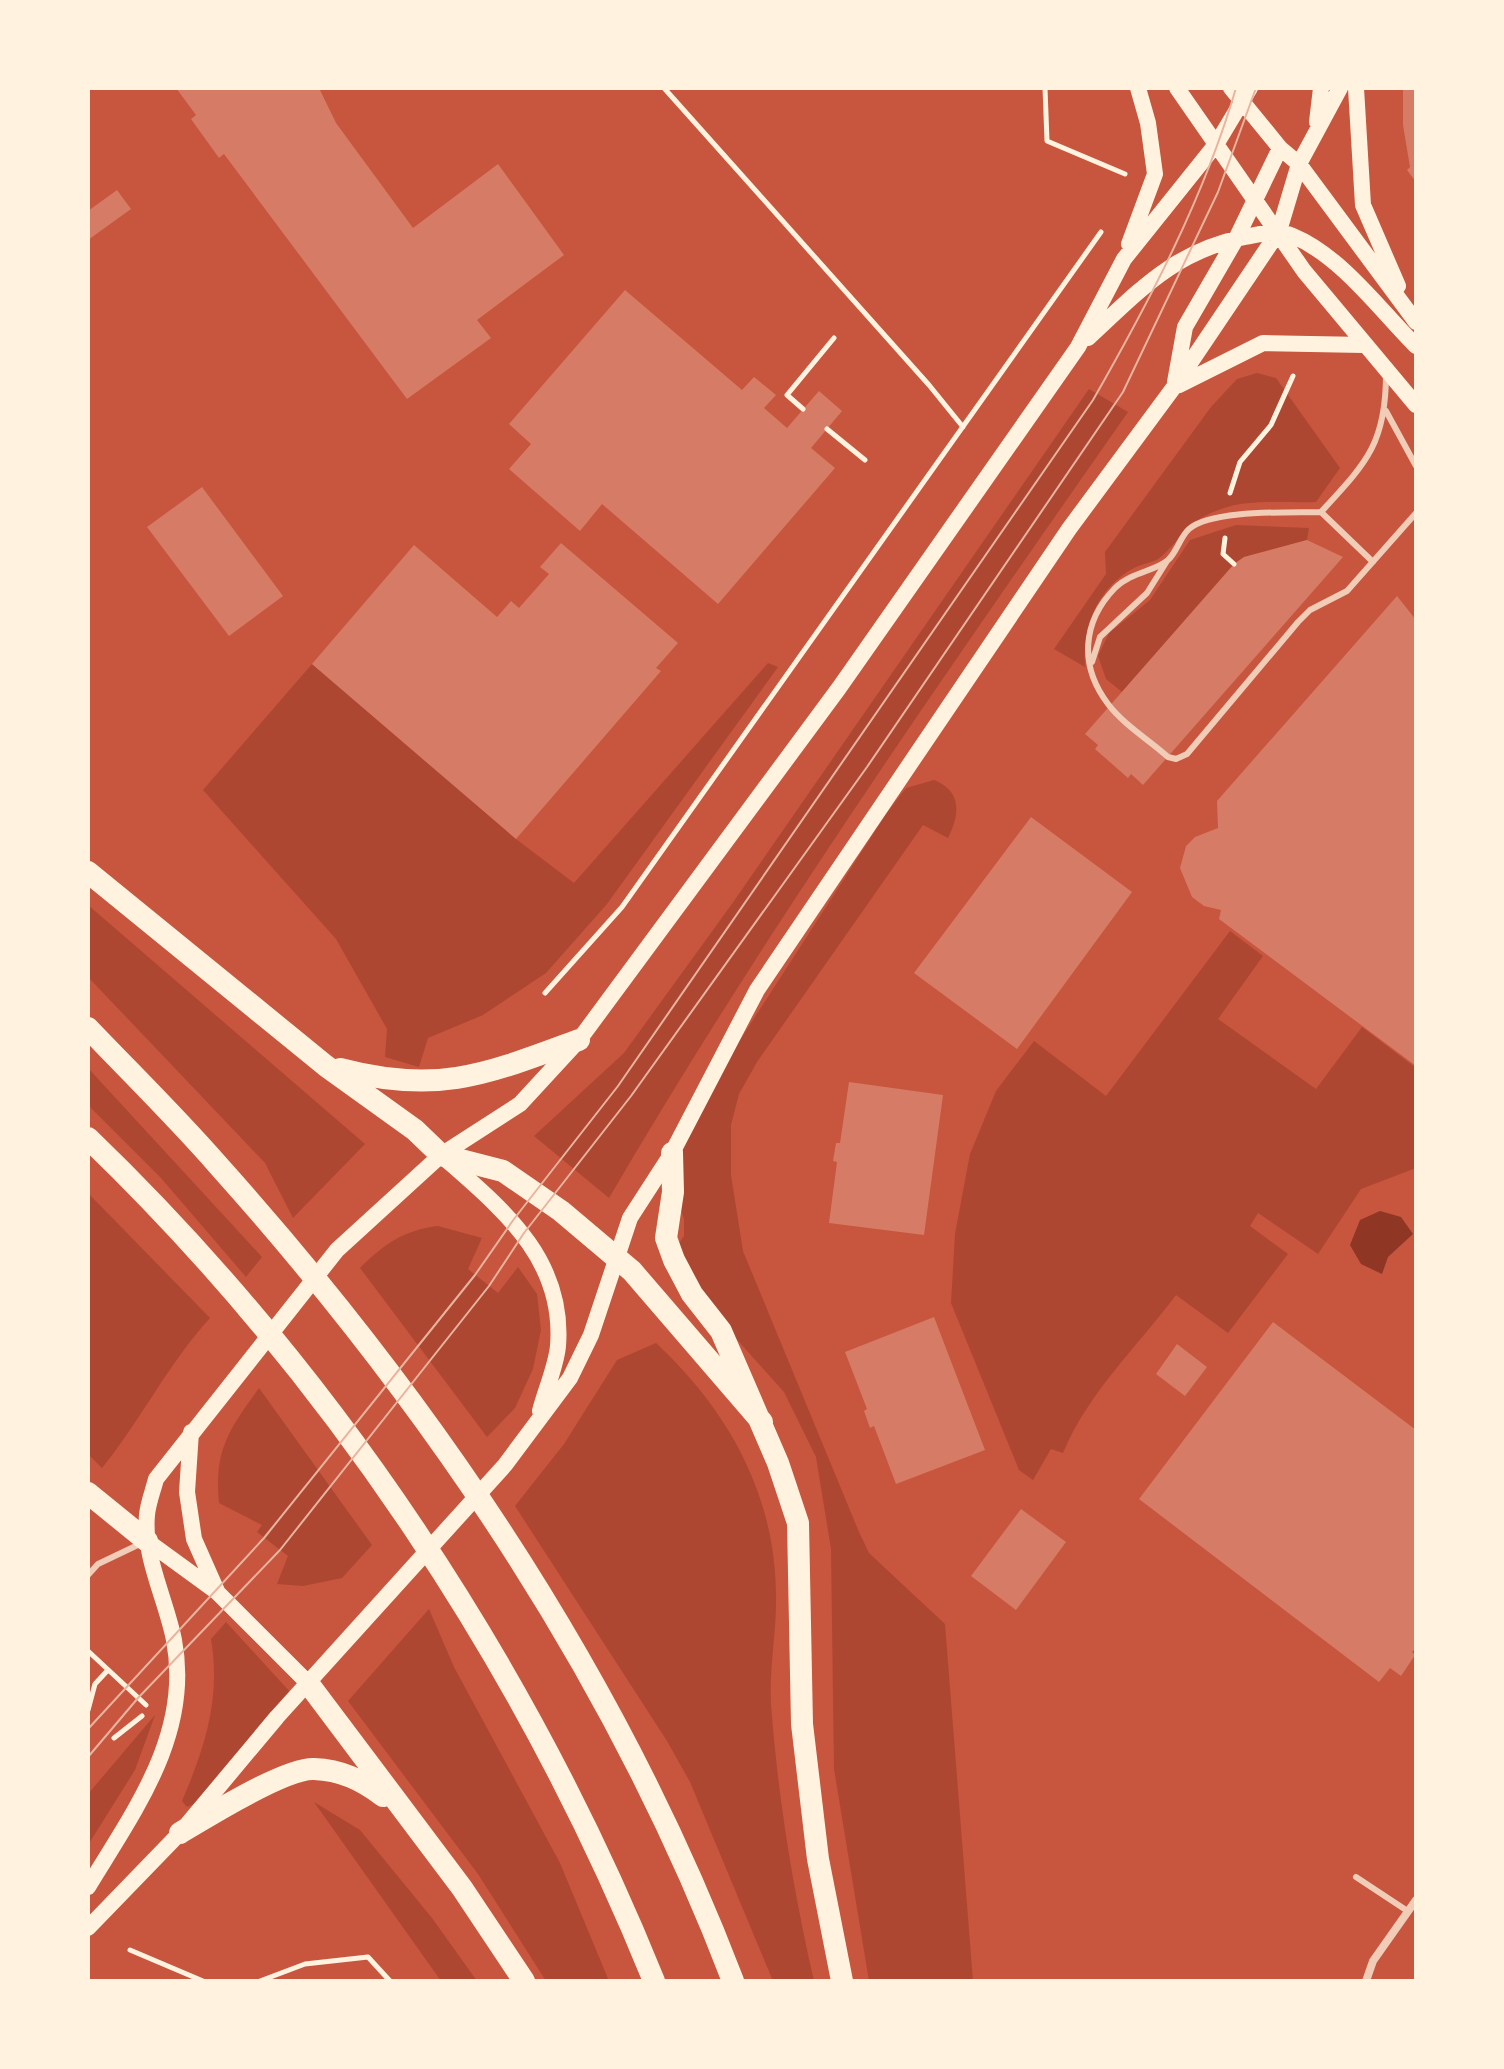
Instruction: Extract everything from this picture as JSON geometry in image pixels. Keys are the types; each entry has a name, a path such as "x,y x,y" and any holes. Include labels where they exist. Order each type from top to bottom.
{"highway":[{"path":"88,872 326,1066 415,1130 441,1155 503,1171 561,1211 632,1271 762,1422"},
{"path":"88,1028 217,1163 363,1337 442,1441 501,1529 606,1704 674,1845 733,1981"},
{"path":"326,1066 379,1079 452,1081 492,1073 579,1040"},
{"path":"88,1138 170,1223 257,1322 352,1441 404,1514 488,1645 540,1739 590,1837 654,1981"},
{"path":"672,1153 673,1192 666,1238 692,1294 721,1331 762,1422 798,1523 802,1724 818,1859 842,1981"},
{"path":"88,1493 147,1541"},
{"path":"308,1683 397,1806 462,1888 524,1981"},
{"path":"180,1833 249,1792 311,1768 338,1772 363,1781 397,1806"}],"main road":[{"path":"88,1887 153,1781 173,1722 177,1657 147,1541 147,1514 156,1479 191,1430 337,1250 441,1155 520,1104 579,1040 839,688 1078,347 1124,259 1155,174 1148,123 1138,88"},
{"path":"1177,88 1304,271 1416,405"},
{"path":"1232,93 1250,88"},
{"path":"1316,127 1321,88"},
{"path":"88,1928 180,1833 308,1683 505,1465 570,1378 591,1335 630,1218 672,1153 757,990 1069,529 1174,387 1279,231 1299,164 1316,127 1340,88"},
{"path":"1356,88 1363,205 1412,316"},
{"path":"1124,259 1217,143 1232,93"},
{"path":"1232,93 1280,148 1299,164 1412,316"},
{"path":"1174,387 1185,327 1236,239 1280,148"},
{"path":"1078,347 1162,269 1208,245 1279,231 1296,237 1333,262 1416,346"},
{"path":"1174,387 1263,343 1364,345"},
{"path":"441,1155 514,1219 532,1247 554,1294 558,1347 537,1421"},
{"path":"191,1430 187,1492 194,1539 217,1592"},
{"path":"147,1541 217,1592 308,1683"}],"street":[{"path":"1366,1981 1373,1961 1406,1910 1416,1900"}],"lane":[{"path":"1321,512 1363,465 1386,411 1386,368"},
{"path":"1386,411 1416,466"},
{"path":"1091,665 1100,637 1147,593 1189,528 1226,515 1321,512 1373,562"},
{"path":"1167,561 1138,571 1117,586 1093,613 1087,644 1094,679 1109,706 1168,757 1176,759 1187,754 1310,610 1347,591 1416,513"},
{"path":"88,1575 98,1564 147,1541"},
{"path":"1356,1877 1406,1910"}],"path":[{"path":"664,88 963,427"},
{"path":"1045,88 1047,141 1138,179"},
{"path":"545,993 622,907 1110,219"},
{"path":"803,409 787,395 834,338"},
{"path":"1226,515 1232,480 1240,462 1271,425 1293,376"},
{"path":"827,429 865,460"},
{"path":"88,1651 151,1710 114,1738"},
{"path":"88,1710 95,1684 108,1670"},
{"path":"130,1950 203,1981"},
{"path":"260,1981 305,1964 368,1957 390,1981"}],"shaded area":[{"path":"1257,373 1276,378 1340,468 1316,502 1245,503 1201,518 1159,558 1138,566 1110,586 1089,623 1085,667 1054,649 1106,574 1105,552 1211,407 1237,379"},
{"path":"1089,389 1128,412 796,898 609,1198 534,1136 624,1053 734,901"},
{"path":"1236,525 1309,528 1307,540 1244,557 1122,692 1106,679 1098,656 1109,633 1150,600 1190,540"},
{"path":"768,663 778,667 607,904 546,973 483,1015 428,1038 419,1067 385,1057 387,1029 336,939 203,790 312,664 516,839 574,883"},
{"path":"934,780 950,790 956,804 955,820 948,838 923,825 757,1062 739,1094 731,1125 731,1175 743,1251 859,1532 869,1553 945,1624 973,1981 869,1981 834,1769 831,1549 816,1457 784,1392 715,1315 675,1249 684,1236 684,1219 671,1180 700,1102 886,814 906,788"},
{"path":"88,905 365,1144 293,1218 265,1163 88,977"},
{"path":"1230,931 1263,956 1218,1019 1316,1089 1362,1027 1416,1068 1416,1168 1361,1189 1318,1254 1258,1213 1250,1226 1288,1254 1228,1333 1176,1295 1099,1390 1063,1453 1051,1449 1033,1480 1019,1470 951,1303 955,1234 970,1154 996,1091 1034,1041 1106,1096"},
{"path":"88,1068 262,1257 246,1277 161,1178 88,1105"},
{"path":"88,1193 210,1318 181,1354 102,1468 88,1454"},
{"path":"1380,1211 1401,1217 1413,1234 1388,1257 1382,1274 1361,1264 1350,1245 1360,1220"},
{"path":"438,1226 482,1238 468,1269 498,1293 518,1267 537,1294 541,1330 533,1369 515,1408 487,1437 360,1268 395,1240"},
{"path":"656,1343 705,1396 725,1425 757,1488 767,1522 774,1557 776,1594 771,1690 774,1739 787,1843 814,1981 773,1981 690,1782 667,1741 515,1506 564,1444 617,1360"},
{"path":"259,1388 372,1545 342,1578 303,1586 277,1584 288,1556 257,1532 262,1525 219,1503 219,1468 226,1441"},
{"path":"429,1609 454,1667 560,1863 609,1981 546,1981 478,1874 348,1701"},
{"path":"226,1622 291,1693 196,1803 187,1807 182,1801 204,1742 212,1702 214,1661 211,1639"},
{"path":"155,1715 135,1770 88,1845 88,1794"},
{"path":"314,1802 360,1830 432,1918 477,1981 441,1981"}],"building":[{"path":"176,88 319,88 336,123 413,228 498,164 564,255 477,320 491,338 407,399 224,154 219,158 191,119 196,115"},
{"path":"1403,88 1416,88 1416,182 1407,170 1410,167 1403,125"},
{"path":"117,190 131,209 88,240 88,211"},
{"path":"625,290 742,390 754,377 776,395 764,408 787,428 819,391 842,411 811,448 835,468 718,604 602,504 580,531 509,469 531,444 509,424"},
{"path":"202,487 283,596 229,636 147,527"},
{"path":"1307,540 1343,557 1143,785 1131,774 1128,778 1095,749 1098,745 1085,734 1234,564 1244,557"},
{"path":"561,543 678,643 656,668 661,671 516,839 312,664 414,545 497,617 511,601 519,608 549,574 540,567"},
{"path":"1397,596 1416,620 1416,1066 1219,919 1221,910 1204,906 1192,897 1180,868 1186,846 1195,837 1218,828 1217,801"},
{"path":"1031,817 1132,892 1017,1049 914,973"},
{"path":"849,1082 943,1095 924,1235 829,1223 837,1162 833,1161 836,1143 840,1143"},
{"path":"934,1317 985,1450 896,1484 874,1426 870,1428 864,1411 867,1409 845,1352"},
{"path":"1273,1322 1416,1430 1416,1647 1412,1652 1415,1655 1401,1676 1390,1668 1379,1682 1139,1499"},
{"path":"1177,1344 1207,1367 1185,1396 1156,1374"},
{"path":"1021,1509 1066,1542 1016,1610 971,1576"}],"tram line":[{"path":"88,1729 264,1538 475,1275 514,1219 618,1086 1093,400 1174,248 1208,169 1236,88"},
{"path":"88,1757 138,1698 280,1550 489,1286 524,1233 631,1096 867,767 1123,392 1218,192 1256,88"}]}
